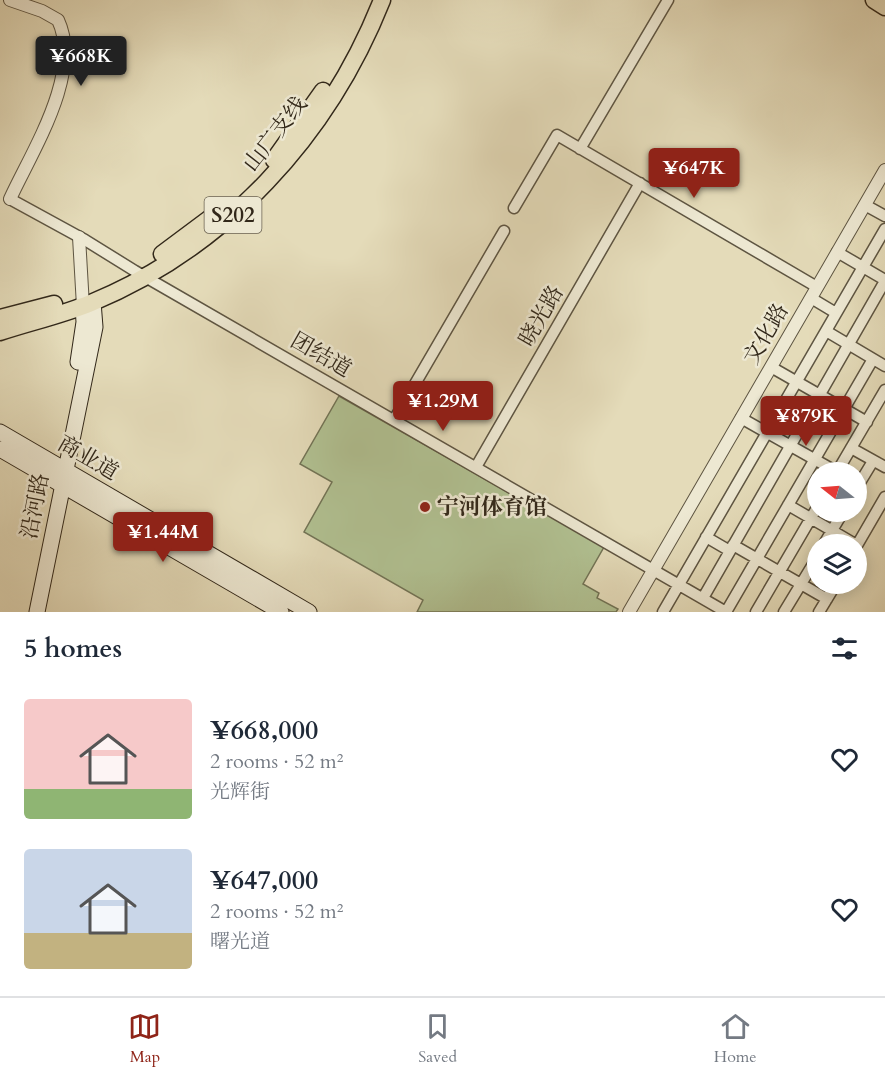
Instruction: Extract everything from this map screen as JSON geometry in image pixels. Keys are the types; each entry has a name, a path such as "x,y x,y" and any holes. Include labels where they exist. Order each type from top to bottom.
{"main road":[{"name":"山广支线","path":"140,274 240,194 271,162 331,78 372,0"},
{"name":"山广支线","path":"0,332 87,298 140,274 201,242 235,214 298,148 350,66 382,0"},
{"path":"874,0 885,7"},
{"name":"山广支线","path":"0,318 87,298"},
{"name":"沿河路","path":"37,612 80,354 87,298"},
{"name":"商业道","path":"0,432 60,476 281,612"},
{"name":"商业道","path":"0,449 60,476 309,612"},
{"name":"沿河路","path":"29,612 60,476"}],"street":[{"path":"10,0 52,15 58,21 66,63 48,118 13,201"},
{"path":"13,201 60,101 71,65 66,23 62,16 24,0"},
{"path":"580,149 668,0"},
{"path":"514,208 557,135 640,183 814,292 836,313"},
{"name":"文化路","path":"629,612 885,170"},
{"name":"晓光路","path":"476,467 640,183"},
{"name":"团结道","path":"13,201 82,238 140,274 726,612"},
{"path":"865,205 885,216"},
{"path":"663,612 885,229"},
{"path":"394,420 504,231"},
{"path":"82,238 87,298"},
{"path":"703,598 885,281 837,252"},
{"path":"826,331 885,366"},
{"path":"726,612 873,359"},
{"path":"771,367 867,422"},
{"path":"843,462 885,390"},
{"path":"741,418 819,462"},
{"path":"851,448 885,467"},
{"path":"867,471 873,461"},
{"path":"863,534 885,497"},
{"path":"788,504 807,516"},
{"path":"756,612 808,522"},
{"path":"817,522 837,534"},
{"path":"830,534 837,522"},
{"path":"706,537 757,558 827,599"},
{"path":"784,612 807,574"},
{"path":"819,612 830,594"}],"green space":[{"name":"宁河体育馆","path":"339,396 604,547 583,584 599,593 597,598 618,609 616,612 417,612 423,600 304,532 332,482 300,464"}],"place":[{"name":"宁河体育馆","path":"425,507"}]}
